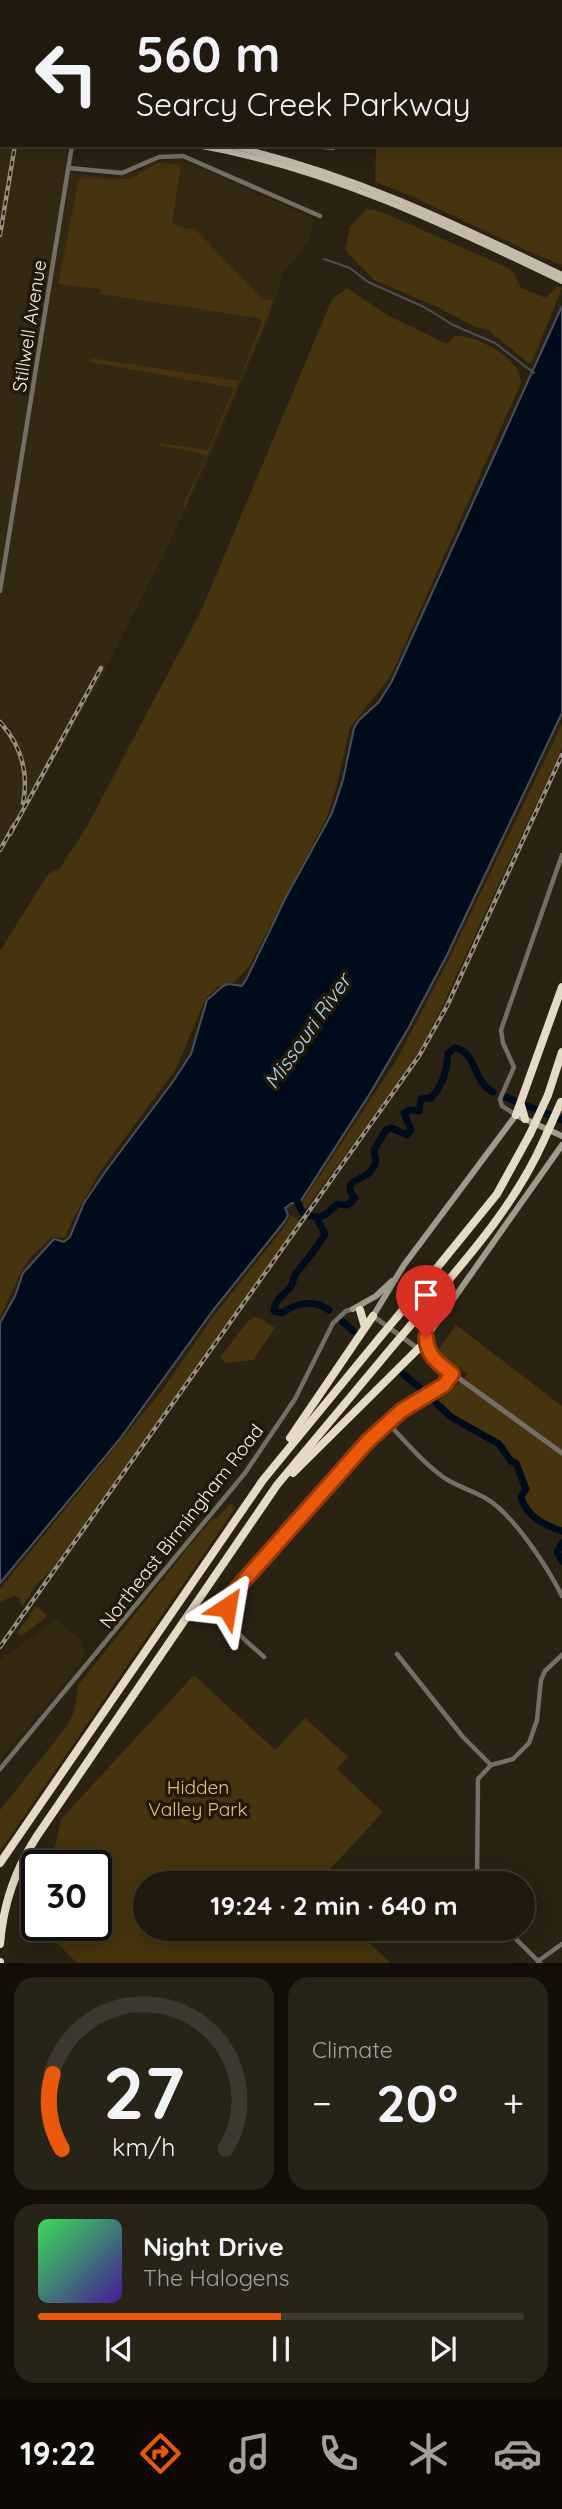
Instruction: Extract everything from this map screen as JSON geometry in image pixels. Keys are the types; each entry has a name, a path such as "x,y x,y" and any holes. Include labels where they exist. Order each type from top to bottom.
{"highway":[{"path":"516,1115 562,987"},
{"path":"0,1863 276,1463 490,1204 530,1134 548,1095 562,1052"},
{"path":"0,1944 6,1902 19,1867 33,1841 299,1457 490,1230 518,1188 562,1101"},
{"path":"521,1102 525,1119"},
{"path":"356,1309 365,1327"},
{"path":"276,1463 281,1450 373,1316"},
{"path":"257,1514 316,1449 409,1358 415,1345"}],"main road":[{"path":"206,147 314,171 423,215 562,281"},
{"path":"235,147 424,209 562,275"},
{"path":"373,1316 398,1275 516,1115 562,1136"},
{"path":"415,1345 426,1337 562,1145"},
{"path":"356,1309 376,1296 398,1275"},
{"path":"426,1337 432,1357"}],"street":[{"name":"Stillwell Avenue","path":"0,591 73,147"},
{"path":"324,147 333,148"},
{"path":"69,168 122,173 159,157 183,156 320,216"},
{"path":"516,1115 502,1106 499,1099 514,1067 503,1043 501,1030 562,855"},
{"path":"356,1309 373,1316 432,1357 562,1456"},
{"name":"Northeast Birmingham Road","path":"0,1769 245,1473 295,1399 333,1323 346,1311 356,1309"},
{"path":"264,1657 232,1626 227,1607 232,1594 387,1422 444,1385 452,1374"},
{"path":"387,1422 436,1472 453,1483 484,1496 499,1508 545,1565 562,1595"},
{"path":"397,1654 463,1737 491,1765"},
{"path":"477,1871 478,1779 491,1765 513,1759 529,1743 536,1726 541,1679 562,1655"},
{"path":"518,1941 539,1962 562,1944"}],"shaded area":[{"path":"0,147 68,147 65,172 112,177 138,171 158,161 179,158 315,219 307,243 284,270 270,317 212,453 166,550 102,676 0,857"},
{"path":"56,1620 80,1639 85,1649 80,1664 0,1760 0,1660"}],"green space":[{"path":"376,147 562,147 562,265 409,195 375,182"},
{"path":"158,163 181,165 172,224 194,228 263,300 273,300 268,316 185,507 183,505 206,457 196,452 160,446 160,443 208,450 234,388 90,362 91,358 239,381 262,321 257,318 100,294 100,289 58,284 79,178 130,179"},
{"path":"366,209 391,216 506,267 514,273 521,288 546,298 557,286 562,288 532,362 528,363 488,330 473,326 374,280 345,250 350,227"},
{"path":"347,288 389,316 447,344 454,336 462,336 490,346 514,365 519,372 521,383 394,669 350,727 327,817 249,966 235,982 218,986 205,1000 176,1069 101,1170 65,1238 52,1237 23,1268 0,1318 0,951 48,874 60,868 86,828 201,611 332,299"},
{"path":"562,724 562,748 424,1042 305,1210 303,1209 303,1201 396,1061 445,967"},
{"path":"291,1215 300,1221 51,1570 37,1584 23,1606 20,1603 21,1598 14,1596 0,1602 0,1589 163,1389 212,1318"},
{"path":"255,1317 275,1328 253,1360 225,1363 220,1357 249,1320"},
{"path":"456,1325 562,1406 562,1531 543,1523 527,1510 521,1497 526,1489 522,1477 502,1446 464,1425 436,1403 468,1374 437,1352"},
{"path":"230,1504 236,1507 0,1851 0,1810 67,1726 75,1709 78,1685 212,1519 218,1517"},
{"path":"36,1606 48,1616 21,1636 17,1633"},
{"name":"Hidden Valley Park","path":"194,1675 275,1750 305,1718 348,1757 337,1769 383,1812 328,1871 133,1871 133,1941 367,1941 391,1963 77,1963 55,1941 112,1941 112,1850 54,1850 61,1819"}],"water":[{"name":"Missouri River","path":"562,306 562,713 447,955 409,1027 300,1202 285,1208 288,1215 285,1221 214,1309 119,1440 0,1583 0,1323 15,1296 23,1273 54,1239 64,1242 70,1237 84,1203 191,1054 207,1000 223,986 242,986 247,978 285,899 332,813 343,780 354,728 379,702 392,681"}],"waterway":[{"path":"324,259 350,268 368,282 495,343 534,373"},
{"path":"292,1198 296,1199 302,1212 313,1217 325,1215 337,1204 348,1205 355,1198 351,1193 351,1185 372,1169 376,1162 374,1150 386,1130 391,1128 407,1135 411,1130 404,1113 410,1110 419,1111 421,1099 431,1098 439,1088 447,1066 448,1053 455,1048 468,1056 481,1082 493,1092"},
{"path":"506,1097 515,1101"},
{"path":"525,1105 562,1120"},
{"path":"317,1218 325,1234 297,1272 274,1311 282,1313 311,1303 329,1310"},
{"path":"343,1322 353,1331"},
{"path":"402,1373 419,1387"},
{"path":"432,1399 451,1417 499,1444 511,1461 516,1463 526,1489 521,1497 527,1510 543,1523 562,1531"},
{"path":"562,1543 557,1552 562,1561"}],"railway":[{"path":"0,235 15,147"},
{"path":"10,834 101,668"},
{"path":"0,722 13,740 22,760 25,780 23,803"},
{"path":"0,1647 419,1056 447,1006 562,755"},
{"path":"0,850 14,825"}],"route":[{"path":"227,1607 232,1594 368,1441 401,1411 444,1385 452,1374 432,1357 426,1346 426,1337"}]}
